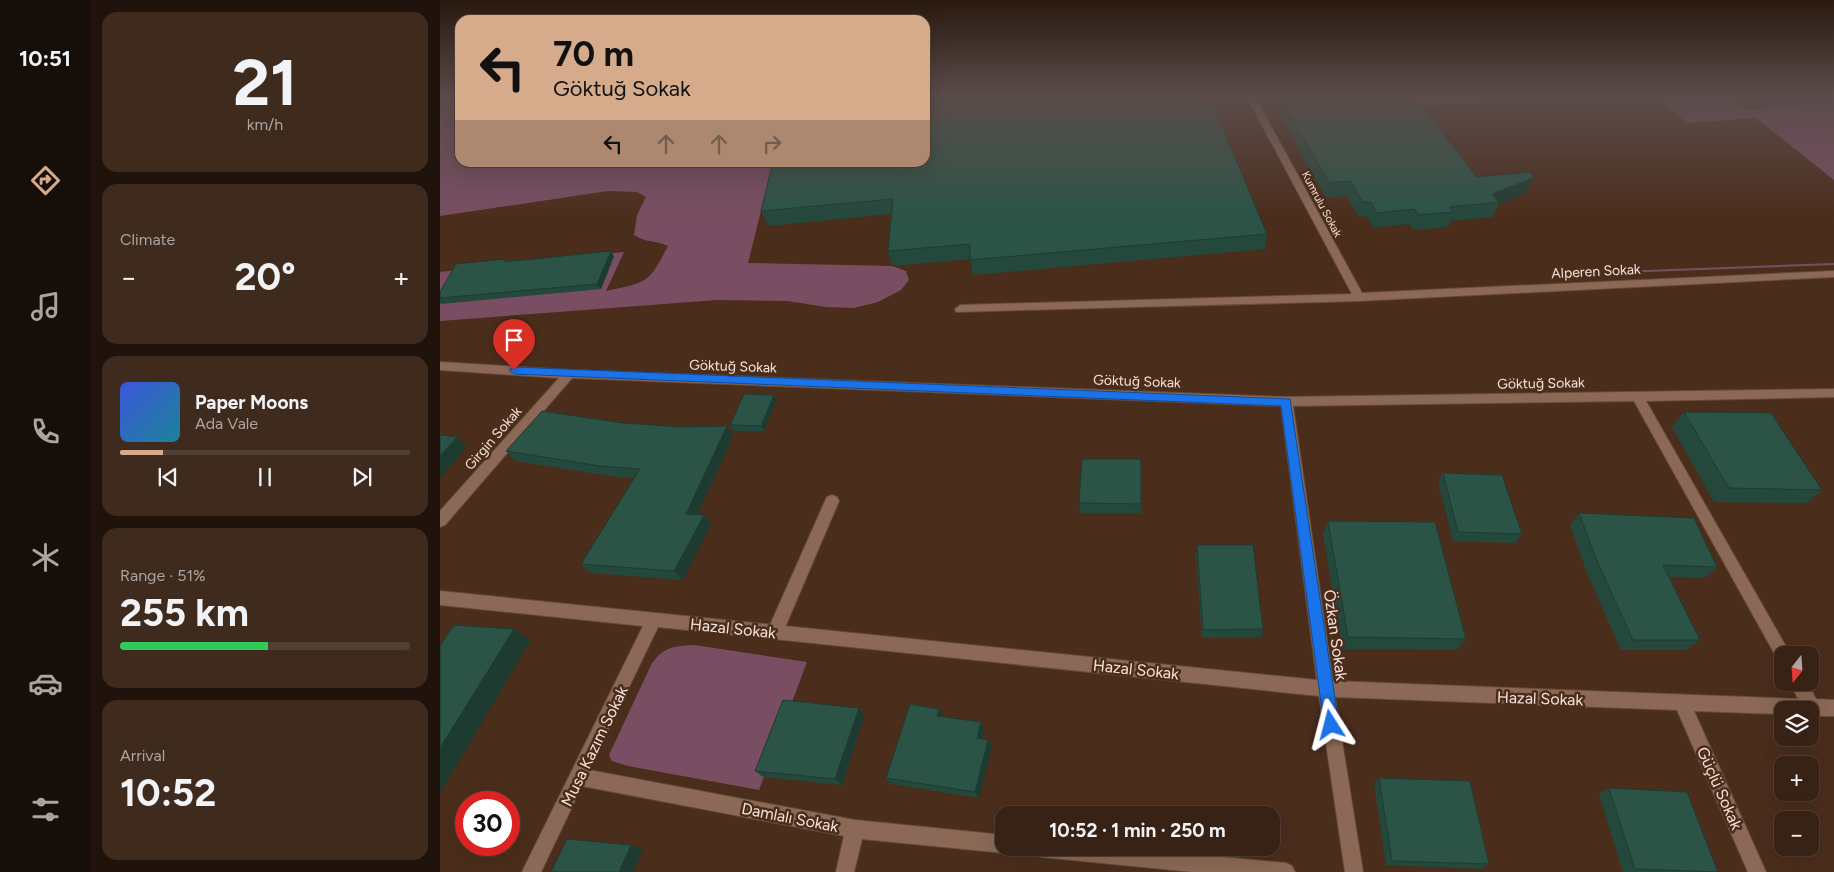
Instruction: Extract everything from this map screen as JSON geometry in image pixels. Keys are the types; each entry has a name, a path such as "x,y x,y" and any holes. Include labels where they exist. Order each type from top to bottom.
{"street":[{"name":"Kumrulu Sokak","path":"1272,136 1359,297"},
{"name":"Alperen Sokak","path":"960,309 1359,297 1834,274"},
{"name":"Göktuğ Sokak","path":"440,366 569,374 1286,402 1834,393"},
{"name":"Girgin Sokak","path":"440,521 569,374"},
{"path":"1637,396 1777,646"},
{"name":"Özkan Sokak","path":"1286,402 1326,689 1354,872"},
{"path":"775,632 832,501"},
{"name":"Hazal Sokak","path":"440,598 1326,689 1774,707"},
{"name":"Musa Kazım Sokak","path":"531,872 579,778 654,619"},
{"name":"Güçlü Sokak","path":"1682,703 1758,872"},
{"name":"Hazal Sokak","path":"1819,708 1834,708"},
{"name":"Damlalı Sokak","path":"579,778 855,829 995,843"},
{"path":"845,872 855,829"},
{"path":"1123,856 1286,872"}],"shaded area":[{"path":"440,136 455,136 455,167 772,167 748,263 892,266 906,271 909,280 901,290 878,302 854,308 826,307 788,301 717,300 440,321 440,272 624,252 606,291 631,286 651,275 668,246 634,235 637,215 646,197 637,192 608,191 440,216"},
{"path":"1778,136 1834,136 1834,180"},
{"path":"1834,263 1834,265 1567,275 1565,273"},
{"path":"694,645 807,662 759,790 628,766 612,761 609,755 652,663 670,648"}],"building":[{"path":"930,136 1226,136 1267,234 970,260 970,244 888,251 893,199 761,211 772,167 930,167"},
{"path":"1302,136 1445,136 1477,177 1531,172 1533,178 1492,194 1499,202 1450,207 1454,212 1418,215 1414,209 1377,213 1371,202 1363,202 1350,181 1329,183"},
{"path":"611,251 597,284 440,298 440,292 456,264 506,259 504,262"},
{"path":"744,394 774,395 761,426 730,425"},
{"path":"542,411 623,423 682,427 727,426 686,514 704,515 674,571 581,564 640,469 600,466 506,451"},
{"path":"1684,412 1771,413 1822,490 1729,488"},
{"path":"440,435 457,437 440,456"},
{"path":"1082,459 1141,459 1141,504 1079,503"},
{"path":"1443,473 1502,475 1522,534 1458,532"},
{"path":"1579,513 1694,518 1717,567 1663,565 1700,640 1633,640 1597,561"},
{"path":"1328,521 1435,522 1466,639 1348,637"},
{"path":"1197,545 1253,545 1263,629 1203,630"},
{"path":"454,625 514,629 440,748 440,646"},
{"path":"783,700 859,708 835,779 755,771"},
{"path":"910,704 939,709 937,716 981,722 977,738 988,740 975,792 886,778"},
{"path":"1379,778 1470,781 1489,864 1392,861"},
{"path":"1609,788 1687,792 1718,872 1635,869"},
{"path":"567,839 631,845 619,872 551,872"}],"route":[{"path":"514,370 569,374 1286,402 1331,725"}]}
